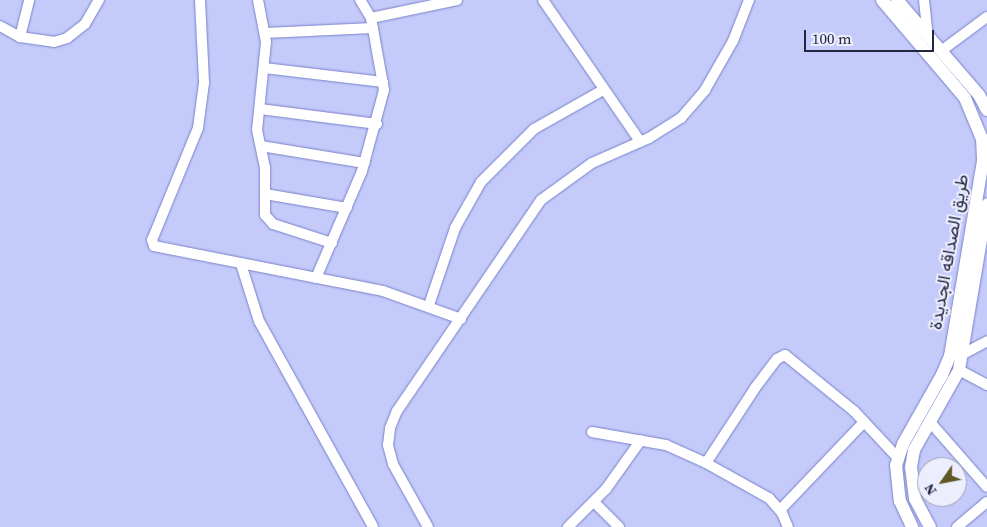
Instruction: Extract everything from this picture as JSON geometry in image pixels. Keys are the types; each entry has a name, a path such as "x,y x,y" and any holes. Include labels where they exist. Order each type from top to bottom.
{"street":[{"path":"20,37 28,0"},
{"path":"0,26 20,37 54,42 67,38 85,24 99,0"},
{"path":"200,0 204,83 198,128 152,243 156,248 383,290 429,305 461,319"},
{"path":"260,0 264,33 264,68 257,130 265,194 265,215 273,224 332,243"},
{"path":"316,278 365,164 378,124 383,82 372,23 360,0"},
{"path":"264,33 372,23 457,0"},
{"path":"543,0 603,90 640,141"},
{"path":"428,527 394,464 388,445 390,428 541,200 592,163 640,141 681,118 694,104 733,41 750,0"},
{"name":"طريق الصداقه الجديدة","path":"882,0 979,95 987,110"},
{"name":"طريق الصداقه الجديدة","path":"897,0 928,36 965,98 976,120 982,139 982,161 950,356 908,447 913,491 930,527"},
{"path":"924,0 928,36"},
{"path":"937,54 987,17"},
{"path":"264,68 383,82"},
{"path":"429,305 455,228 481,182 534,129 603,90"},
{"path":"260,109 378,124"},
{"path":"260,146 365,164"},
{"path":"265,194 347,208"},
{"name":"طريق الصداقه الجديدة","path":"912,527 900,501 896,483 898,458 930,422 959,370 987,204"},
{"path":"241,264 260,321 373,527"},
{"path":"963,354 987,341"},
{"path":"706,463 755,388 781,356 790,357 864,422 898,458"},
{"path":"959,370 987,385"},
{"path":"780,510 864,422"},
{"path":"930,422 987,487"},
{"path":"592,432 666,445 706,463 769,498 780,510 788,527"},
{"path":"568,527 594,503 641,440"},
{"path":"957,527 987,502"},
{"path":"594,503 619,527"}]}
